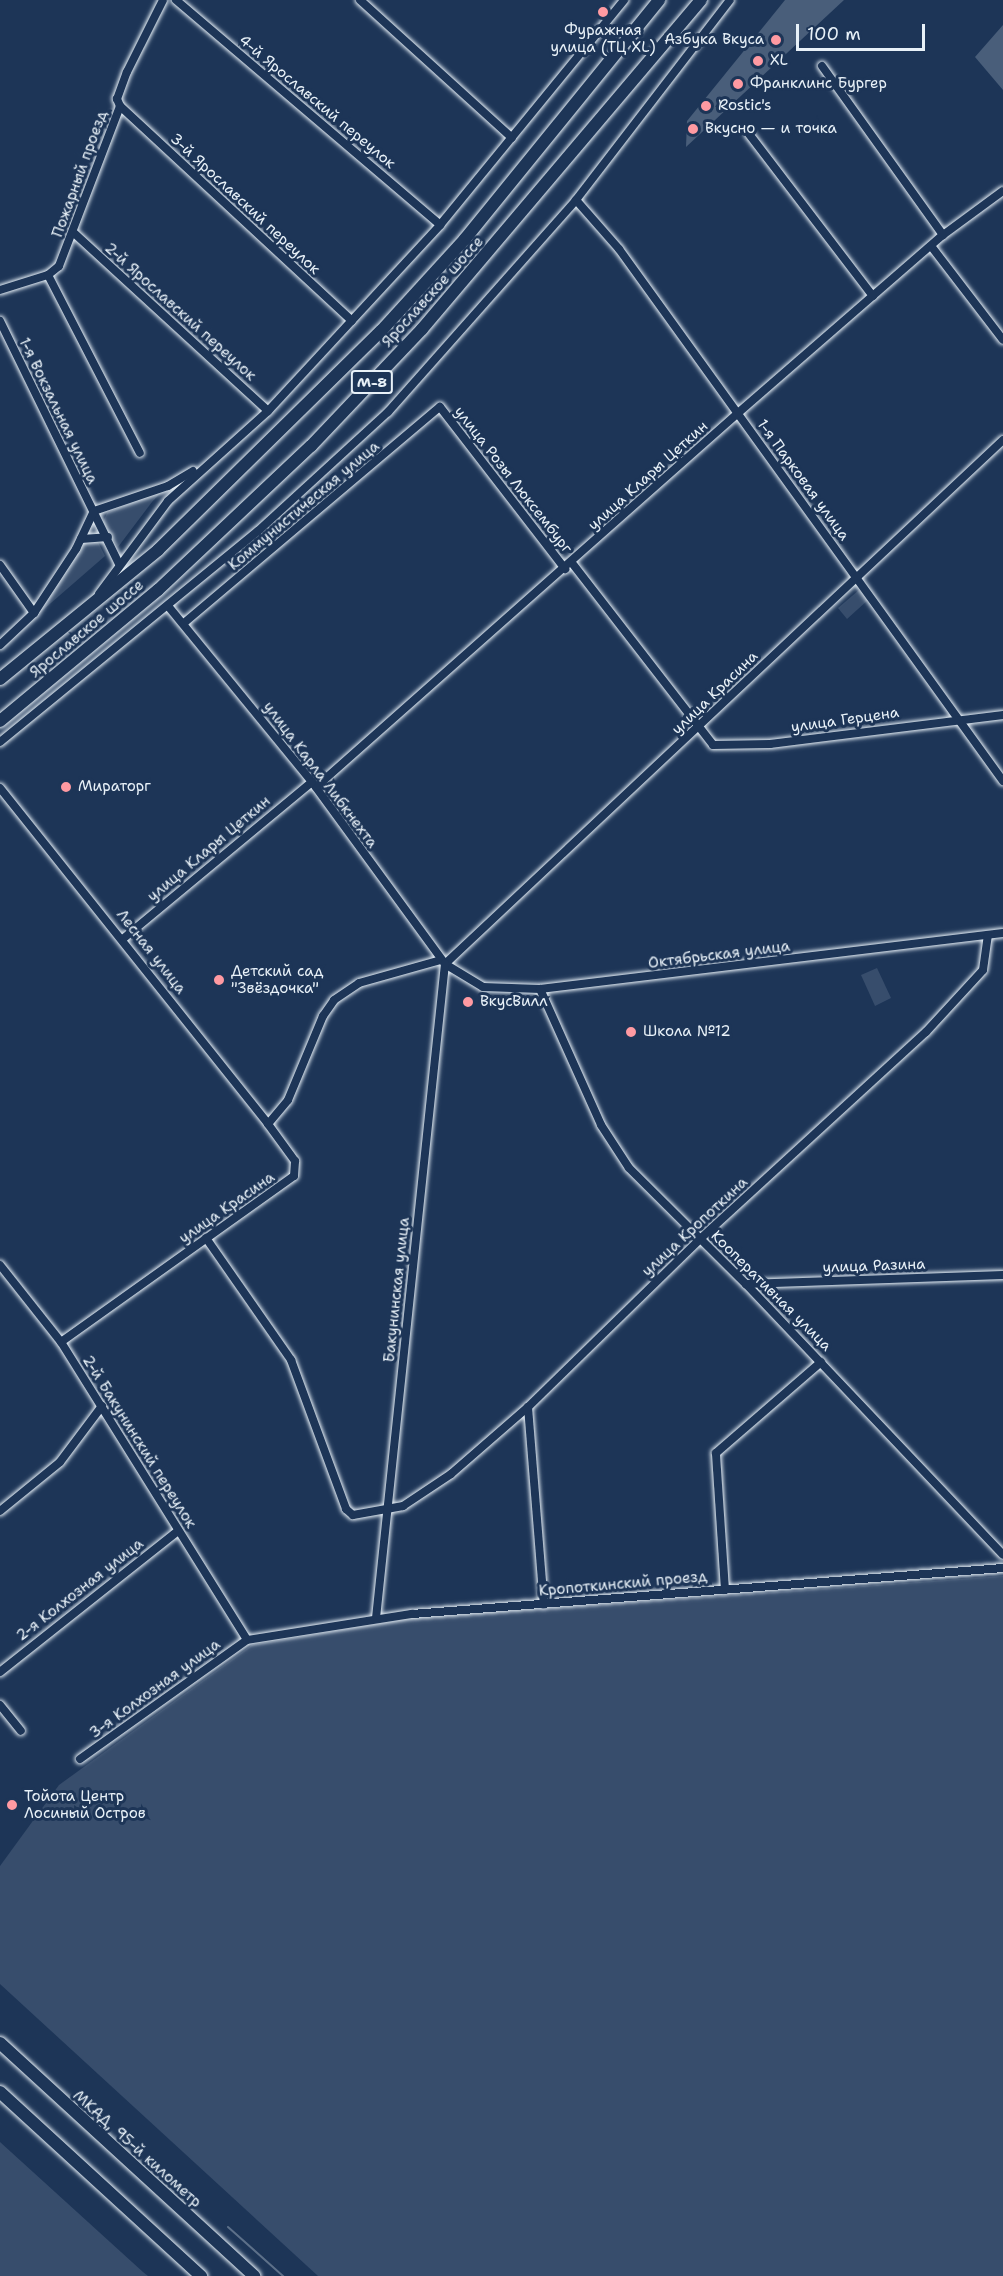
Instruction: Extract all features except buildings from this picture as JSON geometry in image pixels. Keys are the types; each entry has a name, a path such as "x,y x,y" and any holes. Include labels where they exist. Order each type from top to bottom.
{"highway":[{"name":"Ярославское шоссе","path":"0,679 158,550 381,331 465,239 659,0"},
{"name":"Ярославское шоссе","path":"0,721 158,590 311,446 483,259 701,0"},
{"name":"МКАД, 95-й километр","path":"0,2043 254,2276"},
{"path":"0,2092 201,2276"}],"street":[{"name":"Пожарный проезд","path":"48,275 59,266 74,233 120,106 117,99 127,72 163,0"},
{"name":"4-й Ярославский переулок","path":"176,0 440,225"},
{"path":"360,0 512,138"},
{"path":"91,607 141,532 203,466 268,411 440,225 624,0"},
{"path":"0,742 168,606 332,467 388,412 576,200 730,0"},
{"path":"822,66 943,235"},
{"name":"3-й Ярославский переулок","path":"120,106 352,321"},
{"path":"749,134 873,296"},
{"name":"улица Клары Цеткин","path":"124,938 314,784 569,566 738,413 943,235 1003,191"},
{"name":"1-я Парковая улица","path":"576,200 620,249 857,576 956,719 1003,781"},
{"name":"2-й Ярославский переулок","path":"74,233 268,411"},
{"path":"931,246 1003,340"},
{"path":"0,290 48,275 140,453"},
{"name":"1-я Вокзальная улица","path":"0,321 108,537 119,564"},
{"name":"улица Розы Люксембург","path":"440,407 569,566 697,730"},
{"name":"Коммунистическая улица","path":"184,623 440,407"},
{"name":"улица Красина","path":"61,1342 297,1172 295,1161 268,1124 282,1110 323,1016 334,1000 359,982 443,962 697,730 857,576 1003,441"},
{"path":"0,645 34,613 81,539 94,511 168,486 203,466"},
{"path":"81,539 108,537"},
{"path":"0,565 34,613"},
{"name":"улица Карла Либкнехта","path":"168,606 314,784 443,962"},
{"name":"улица Герцена","path":"697,730 713,746 730,748 1003,714"},
{"name":"Лесная улица","path":"0,788 124,938 268,1124"},
{"name":"Октябрьская улица","path":"443,962 483,987 540,989 1003,933"},
{"name":"улица Кропоткина","path":"206,1238 291,1360 346,1509 353,1515 387,1510 417,1501 528,1407 700,1239 973,984 983,970 988,935"},
{"name":"Бакунинская улица","path":"376,1618 443,962"},
{"name":"Кооперативная улица","path":"540,989 601,1125 629,1168 746,1284 1003,1555"},
{"name":"2-й Бакунинский переулок","path":"0,1265 61,1342 247,1640"},
{"name":"улица Разина","path":"746,1284 1003,1275"},
{"path":"725,1590 716,1453 726,1440 821,1362"},
{"path":"0,1511 60,1462 102,1406"},
{"path":"528,1407 544,1604"},
{"name":"2-я Колхозная улица","path":"0,1672 178,1531"},
{"name":"Кропоткинский проезд","path":"247,1640 376,1618 1003,1568"},
{"name":"3-я Колхозная улица","path":"80,1759 247,1640"},
{"path":"0,1705 21,1731"}],"shaded area":[{"path":"163,490 118,547 103,522 107,513"},
{"path":"97,540 105,556 36,616 84,543"},
{"path":"859,590 868,600 847,619 838,608"},
{"path":"877,968 891,998 875,1006 861,975"},
{"path":"1003,1576 1003,2276 318,2276 0,1984 0,1866 59,1785 252,1645 413,1618"},
{"path":"0,2142 143,2272 148,2276 0,2276"}],"waterway":[{"path":"228,2227 283,2276"}],"place":[{"name":"Фуражная улица (ТЦ XL)","path":"603,12"},
{"name":"Азбука Вкуса","path":"776,40"},
{"name":"XL","path":"758,61"},
{"name":"Франклинс Бургер","path":"738,84"},
{"name":"Rostic's","path":"706,106"},
{"name":"Вкусно — и точка","path":"693,129"},
{"name":"Мираторг","path":"66,787"},
{"name":"Детский сад \"Звёздочка\"","path":"219,980"},
{"name":"ВкусВилл","path":"468,1002"},
{"name":"Школа №12","path":"631,1032"},
{"name":"Тойота Центр Лосиный Остров","path":"12,1805"}]}
